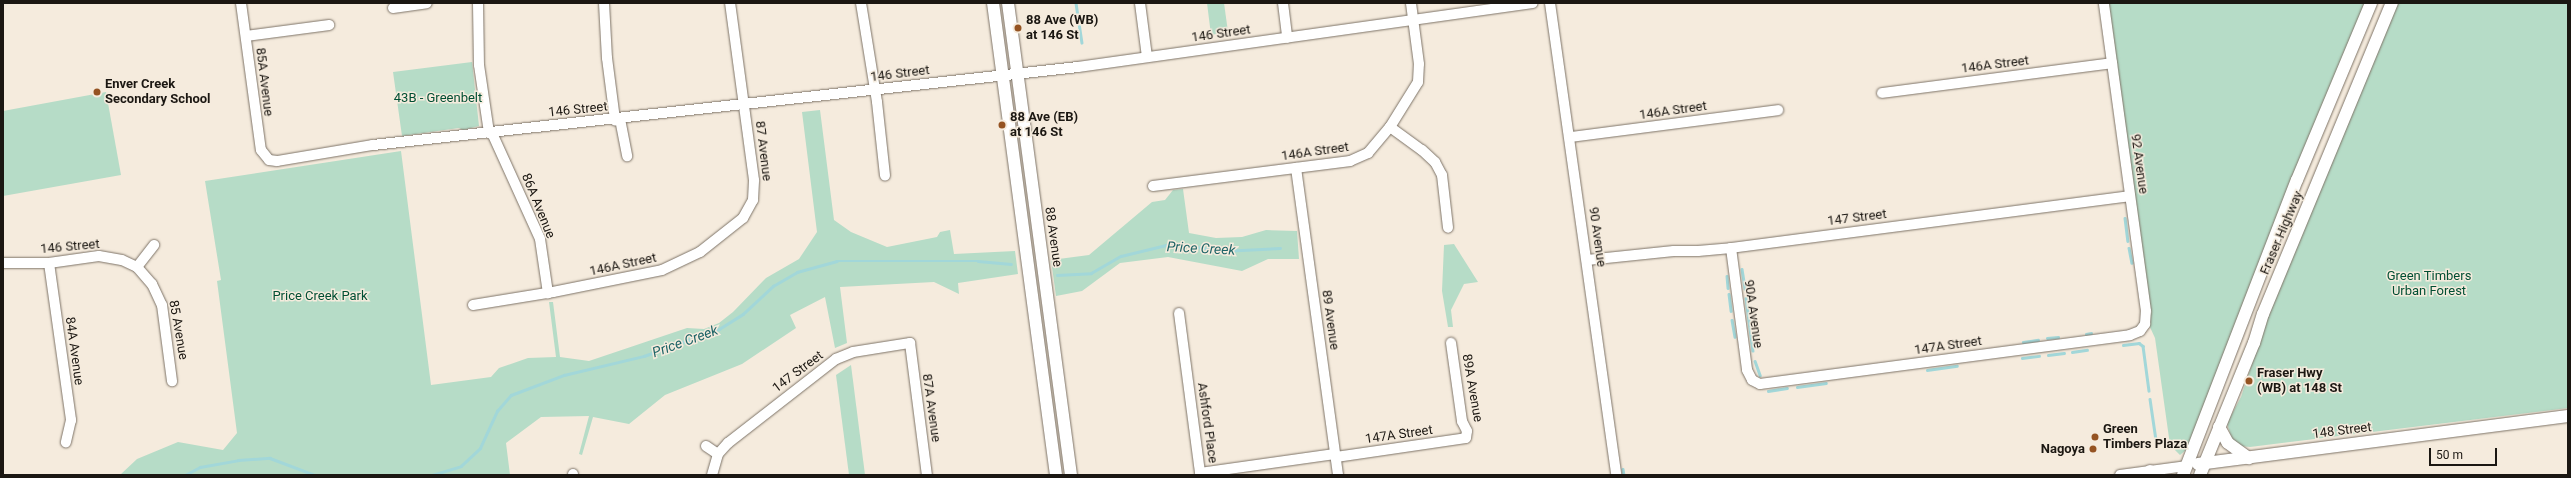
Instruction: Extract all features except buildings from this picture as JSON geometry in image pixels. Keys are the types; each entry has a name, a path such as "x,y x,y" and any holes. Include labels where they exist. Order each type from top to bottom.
{"main road":[{"path":"993,3 1056,475"},
{"name":"88 Avenue","path":"1008,3 1071,475"},
{"name":"Fraser Highway","path":"2185,470 2297,180 2371,3"},
{"name":"Fraser Highway","path":"2202,469 2254,343 2263,314 2392,3"},
{"name":"148 Street","path":"2185,470 2202,469 2249,458 2568,416"},
{"path":"2219,427 2228,443 2249,458"}],"street":[{"name":"85A Avenue","path":"241,3 260,143 262,154 269,160"},
{"path":"393,8 427,3"},
{"name":"86A Avenue","path":"478,3 479,65 491,133 540,239 548,293"},
{"path":"604,3 606,58 617,119 627,156"},
{"name":"87 Avenue","path":"730,3 754,180 753,200"},
{"path":"861,3 885,159 885,176"},
{"path":"1140,3 1147,57"},
{"path":"1283,3 1287,38"},
{"path":"1411,3 1419,64 1418,82 1390,127 1422,150 1435,162 1442,175 1448,228"},
{"name":"146 Street","path":"269,160 277,161 373,145 1018,74 1533,3"},
{"name":"90 Avenue","path":"1550,3 1571,137 1616,475"},
{"name":"92 Avenue","path":"2104,3 2146,311 2142,327"},
{"path":"246,36 329,25"},
{"name":"146A Street","path":"1882,93 2112,63"},
{"name":"146A Street","path":"1571,137 1778,110"},
{"name":"146A Street","path":"1153,186 1296,168 1359,158 1372,150 1390,127"},
{"name":"89 Avenue","path":"1296,168 1338,475"},
{"name":"147 Street","path":"1587,260 1674,251 1698,251 1731,248 2130,196"},
{"name":"146A Street","path":"473,305 548,293 644,274 682,262 710,245 739,222 747,213 753,200"},
{"path":"137,267 154,245"},
{"name":"90A Avenue","path":"1731,248 1747,370 1754,382"},
{"name":"146 Street","path":"3,263 49,263 99,256 122,260 137,267"},
{"name":"84A Avenue","path":"49,263 71,420 66,442"},
{"name":"85 Avenue","path":"137,267 152,284 162,305 172,381"},
{"name":"Ashford Place","path":"1179,313 1200,473 1336,456"},
{"name":"147A Street","path":"1754,382 1766,384 2130,335 2142,327"},
{"name":"89A Avenue","path":"1451,343 1462,421 1467,431 1466,438"},
{"name":"147 Street","path":"718,454 728,443 836,359 853,352 910,344"},
{"name":"87A Avenue","path":"910,344 927,475"},
{"name":"147A Street","path":"1336,456 1466,438"},
{"path":"706,446 718,454 712,475"},
{"name":"148 Street","path":"2120,475 2185,470"}],"green space":[{"path":"1207,3 1224,3 1228,32 1211,35"},
{"path":"2108,3 2367,3 2256,270 2187,449 2180,455 2170,445 2155,338 2149,325"},
{"name":"Green Timbers Urban Forest","path":"2394,3 2568,3 2568,408 2250,447 2241,446 2232,440 2227,423 2241,397 2280,280"},
{"name":"43B - Greenbelt","path":"472,62 479,126 463,130 459,128 402,136 393,72"},
{"path":"106,92 121,175 3,196 3,111"},
{"name":"Price Creek Park","path":"820,110 834,220 851,232 887,247 937,237 940,232 950,230 954,254 1015,251 1018,274 958,283 959,294 934,282 840,287 847,343 835,348 825,297 790,315 796,328 742,364 665,395 629,424 593,417 582,455 579,454 589,416 541,417 506,443 510,475 120,475 137,459 178,442 223,450 237,433 217,281 221,280 205,181 401,151 431,385 491,377 499,368 528,358 556,357 549,302 553,302 560,357 589,361 687,328 704,329 719,323 733,312 766,278 799,259 817,232 802,112"},
{"path":"1183,189 1189,233 1216,238 1242,237 1266,230 1297,231 1299,259 1268,259 1242,271 1168,257 1120,263 1082,291 1056,296 1051,260 1089,255 1152,202 1165,200 1173,190"},
{"path":"1454,244 1478,282 1464,284 1451,310 1453,327 1448,327 1442,291 1444,245"},
{"path":"851,365 865,475 849,475 836,375"}],"waterway":[{"path":"1076,3 1082,43"},
{"path":"2125,218 2128,241"},
{"name":"Price Creek","path":"1057,275 1091,273 1121,256 1166,245 1179,244 1222,251 1280,248"},
{"path":"2129,248 2132,263"},
{"name":"Price Creek","path":"432,475 461,466 480,448 497,411 511,395 564,375 644,356 719,329 743,314 773,286 797,272 837,261 978,261 1011,264"},
{"path":"1742,269 1745,289"},
{"path":"1727,276 1728,288"},
{"path":"1729,294 1731,311"},
{"path":"1746,298 1753,351"},
{"path":"1732,320 1735,337"},
{"path":"2086,334 2091,333"},
{"path":"2047,338 2058,337"},
{"path":"2023,342 2038,340"},
{"path":"2123,345 2139,343 2143,346 2149,391"},
{"path":"2072,352 2087,350"},
{"path":"2048,355 2064,353"},
{"path":"2022,358 2039,356"},
{"path":"1755,361 1760,375"},
{"path":"1927,370 1957,366"},
{"path":"1797,387 1826,383"},
{"path":"1768,391 1787,388"},
{"path":"2150,399 2157,447"},
{"name":"Price Creek","path":"185,475 200,467 238,460 270,458 315,475"},
{"path":"1623,469 1624,475"}],"place":[{"name":"88 Ave (WB) at 146 St","path":"1018,28"},
{"name":"Enver Creek Secondary School","path":"97,92"},
{"name":"88 Ave (EB) at 146 St","path":"1002,125"},
{"name":"Fraser Hwy (WB) at 148 St","path":"2249,381"},
{"name":"Green Timbers Plaza","path":"2095,437"},
{"name":"Nagoya","path":"2093,449"}]}
